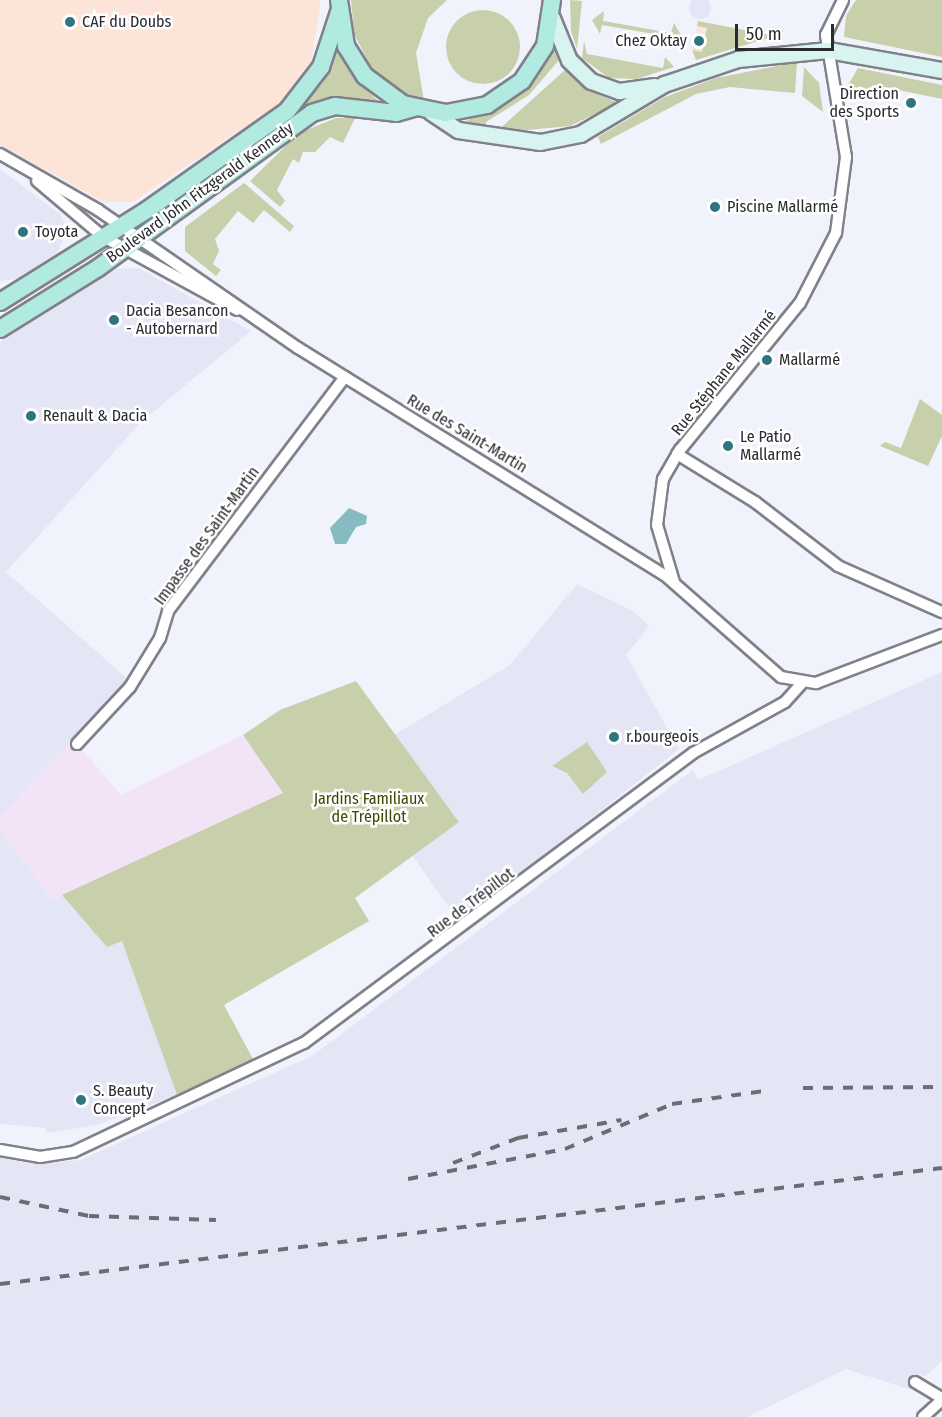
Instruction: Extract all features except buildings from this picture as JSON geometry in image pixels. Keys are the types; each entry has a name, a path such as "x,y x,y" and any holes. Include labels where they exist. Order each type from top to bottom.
{"main road":[{"path":"338,4 346,46 365,76 414,108 431,112 474,110 512,90 539,58 553,6"},
{"name":"Boulevard John Fitzgerald Kennedy","path":"0,302 120,225 287,111 321,67 338,4"},
{"path":"553,6 569,60 591,81 619,91 664,84 738,58 828,50 942,70"},
{"path":"431,112 458,130 515,140 560,140 596,128 664,84"},
{"name":"Boulevard John Fitzgerald Kennedy","path":"0,329 140,238 312,113 335,106 396,113 414,108"}],"street":[{"name":"Rue Stéphane Mallarmé","path":"843,0 828,25 828,50 846,157 836,233 800,303 677,454 755,502 838,566 942,612"},
{"path":"0,154 19,165"},
{"name":"Rue des Saint-Martin","path":"19,165 140,238 245,313 345,377 674,582 771,670 801,684"},
{"name":"Rue des Saint-Martin","path":"19,165 102,236 245,313"},
{"name":"Impasse des Saint-Martin","path":"77,744 130,687 160,638 168,611 345,377"},
{"path":"674,582 657,525 657,503 677,454"},
{"path":"801,684 837,677 942,635"},
{"name":"Rue de Trépillot","path":"0,1150 40,1157 73,1152 327,1030 693,753 785,702 801,684"},
{"path":"915,1382 942,1400 923,1417"}],"shaded area":[{"path":"700,-3 708,0 711,8 708,16 700,19 692,16 689,8 692,0"},
{"path":"0,0 320,0 320,8 311,62 279,104 133,202 104,202 0,145"},
{"path":"697,26 707,28 702,52 692,51"},
{"path":"0,169 60,214 68,230 56,254 17,279 0,281"},
{"path":"139,268 251,331 141,422 6,572 129,680 0,816 0,342 116,269"},
{"path":"577,584 633,611 649,626 626,655 679,749 459,922 412,855 459,821 394,735 510,665"},
{"path":"942,672 942,1361 925,1377 919,1374 911,1390 846,1369 747,1417 0,1417 0,1158 34,1164 80,1160 312,1056 693,770 698,780"},
{"path":"243,735 283,793 53,900 0,831 0,816 73,739 121,795"},
{"path":"0,831 53,900 62,895 107,946 122,940 177,1095 97,1125 47,1133 45,1128 0,1124"}],"green space":[{"path":"351,0 447,0 428,18 416,53 424,101 397,90 371,67 354,34"},
{"path":"570,0 582,1 577,49 571,31"},
{"path":"856,0 942,0 942,57 844,37 846,16"},
{"path":"490,10 510,20 518,33 520,47 518,61 510,74 497,82 476,84 456,74 448,61 446,40 456,20 469,12"},
{"path":"604,11 603,21 671,33 674,23 682,37 670,46 671,37 602,25 600,34 592,20"},
{"path":"698,21 775,36 696,60 692,50 702,52 707,28 697,26"},
{"path":"584,41 587,54 663,68 665,57 674,67 637,79 609,78 582,58"},
{"path":"553,45 559,60 529,95 486,122 483,131 462,123 522,92"},
{"path":"338,46 357,80 380,103 344,97 303,106 324,81"},
{"path":"797,62 795,93 730,87 696,94 601,144 598,137 665,97 716,78"},
{"path":"804,67 819,83 823,112 802,96"},
{"path":"858,68 942,85 942,99 884,87 843,94"},
{"path":"565,70 590,91 618,103 570,126 495,133"},
{"path":"336,118 355,118 343,143 330,137 315,152 303,152 299,163 293,159 277,190 285,201 280,207 250,181 299,133"},
{"path":"244,183 294,226 290,232 264,210 253,223 238,211 215,239 219,251 213,264 221,270 216,276 185,251 185,227"},
{"path":"920,399 942,415 942,436 928,466 880,446 885,442 901,448"},
{"name":"Jardins Familiaux de Trépillot","path":"356,681 459,822 355,898 369,921 224,1005 253,1059 177,1095 122,941 107,947 62,895 283,793 243,735 280,710"},
{"path":"587,742 607,772 583,794 567,773 552,766"}],"water":[{"path":"349,508 367,516 366,524 356,527 346,544 335,544 330,528"}],"railway":[{"path":"803,1088 942,1087"},
{"path":"408,1179 565,1149 672,1104 765,1091"},
{"path":"453,1163 518,1138 621,1120"},
{"path":"0,1284 942,1168"},
{"path":"0,1197 89,1216 216,1220"}],"place":[{"name":"CAF du Doubs","path":"70,22"},
{"name":"Chez Oktay","path":"699,41"},
{"name":"Direction des Sports","path":"911,103"},
{"name":"Piscine Mallarmé","path":"715,207"},
{"name":"Toyota","path":"23,232"},
{"name":"Dacia Besancon - Autobernard","path":"114,320"},
{"name":"Mallarmé","path":"767,360"},
{"name":"Renault & Dacia","path":"31,416"},
{"name":"Le Patio Mallarmé","path":"728,446"},
{"name":"r.bourgeois","path":"614,737"},
{"name":"S. Beauty Concept","path":"81,1100"}]}
